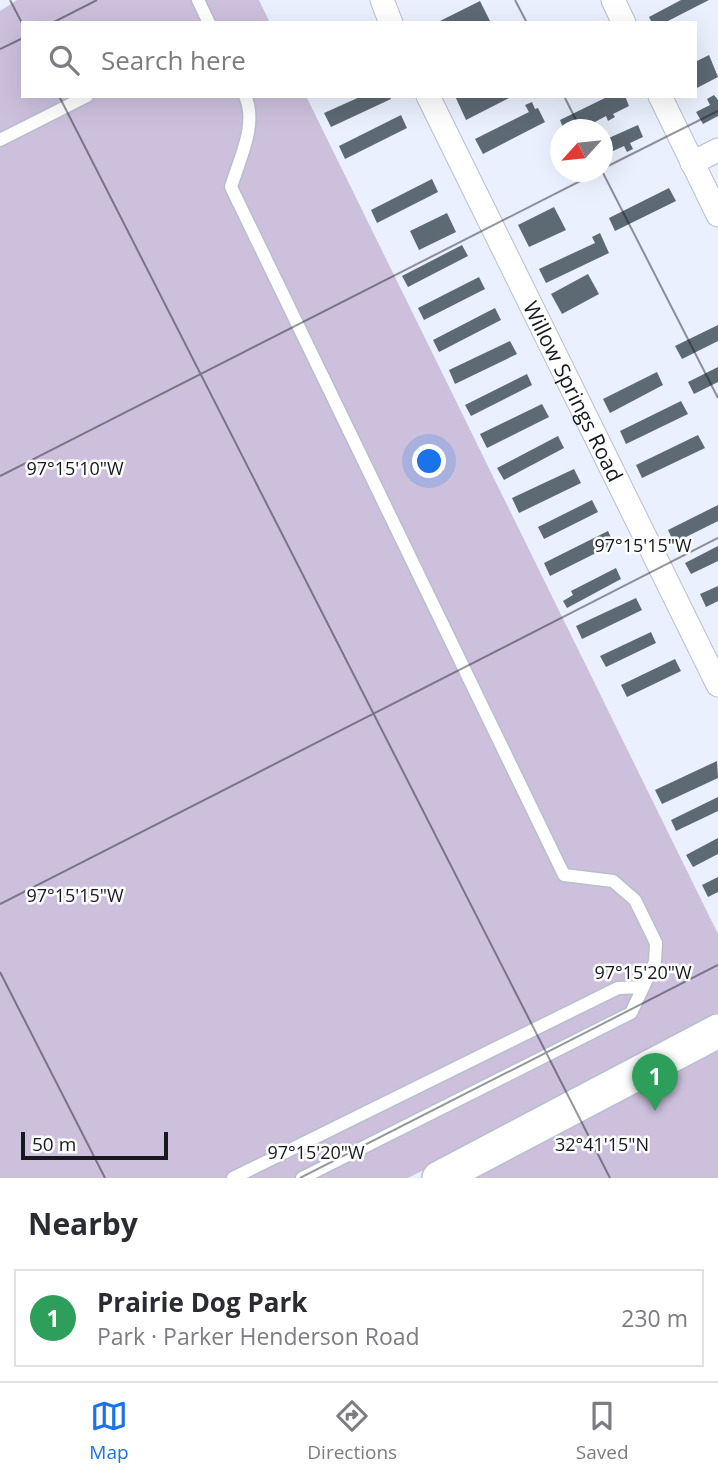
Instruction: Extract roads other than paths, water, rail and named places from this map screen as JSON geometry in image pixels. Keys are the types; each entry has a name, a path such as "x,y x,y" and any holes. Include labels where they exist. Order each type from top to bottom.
{"street":[{"path":"382,0 390,21"},
{"path":"613,0 623,21"},
{"name":"Willow Springs Road","path":"429,98 718,685"},
{"path":"661,98 718,215"},
{"path":"692,163 718,150"},
{"path":"439,1178 718,1031"}],"lane":[{"path":"198,0 208,21"},
{"path":"0,140 83,98"},
{"path":"246,98 250,107 247,135 231,187 564,875 613,881 635,900 656,943 655,962 631,1013 302,1178"},
{"path":"233,1178 618,988 643,987"}],"place":[{"name":"Prairie Dog Park","path":"655,1111"}]}
